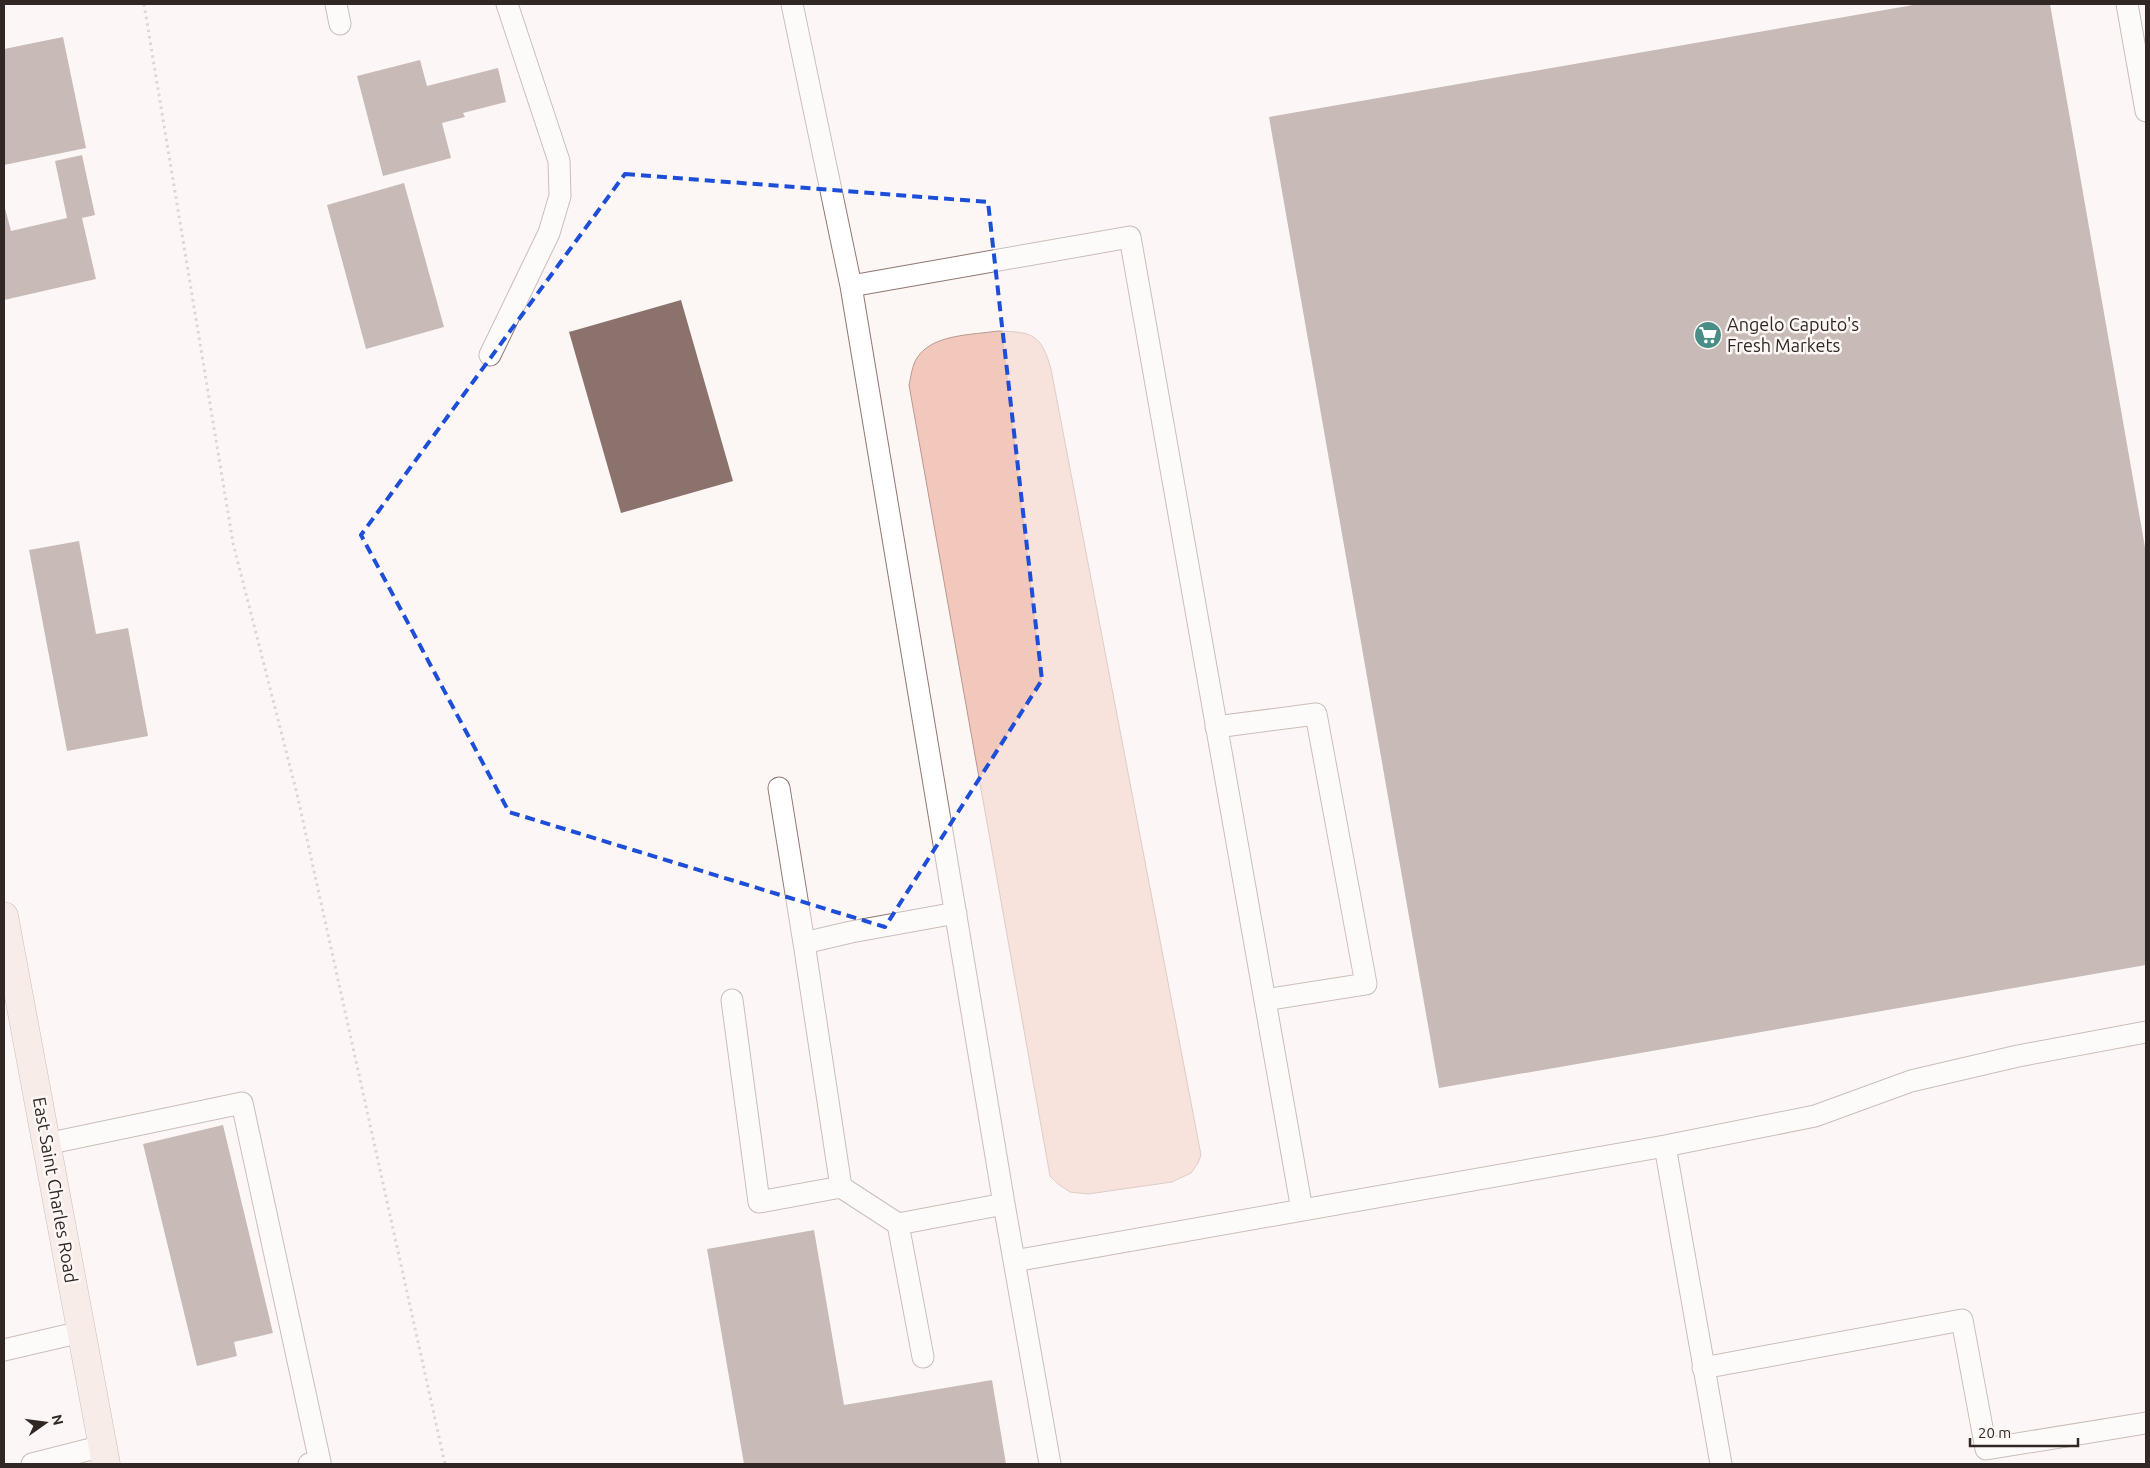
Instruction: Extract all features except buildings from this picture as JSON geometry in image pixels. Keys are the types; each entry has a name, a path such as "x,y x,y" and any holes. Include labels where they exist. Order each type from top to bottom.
{"street":[{"name":"East Saint Charles Road","path":"4,916 104,1455"}],"lane":[{"path":"490,355 549,233 560,196 559,161 507,4"},
{"path":"792,4 851,286 1004,1204 1050,1464"},
{"path":"2127,4 2146,111"},
{"path":"851,286 1130,237 1302,1210"},
{"path":"1216,727 1316,714 1366,984 1265,1000"},
{"path":"779,788 841,1187"},
{"path":"804,943 851,932 956,913"},
{"path":"732,1000 759,1202 841,1187 898,1224 1004,1204"},
{"path":"1014,1261 1665,1146 1815,1116 1911,1081 2018,1056 2146,1032"},
{"path":"46,1144 242,1103 317,1464"},
{"path":"1665,1146 1721,1464"},
{"path":"898,1224 923,1357"},
{"path":"1704,1368 1962,1320 1986,1449 2146,1423"},
{"path":"4,1350 81,1332"},
{"path":"32,1464 104,1455"}],"path":[{"path":"144,4 233,543 296,794 445,1464"}],"highlighted area":[{"path":"625,174 988,202 1042,680 885,927 509,812 361,535"}],"shaded area":[{"path":"998,331 1020,332 1034,337 1043,348 1051,369 1201,1155 1191,1173 1172,1182 1088,1194 1070,1192 1050,1176 909,385 915,361 932,344 953,337"}],"place":[{"name":"Angelo Caputo's Fresh Markets","path":"1708,335"}]}
